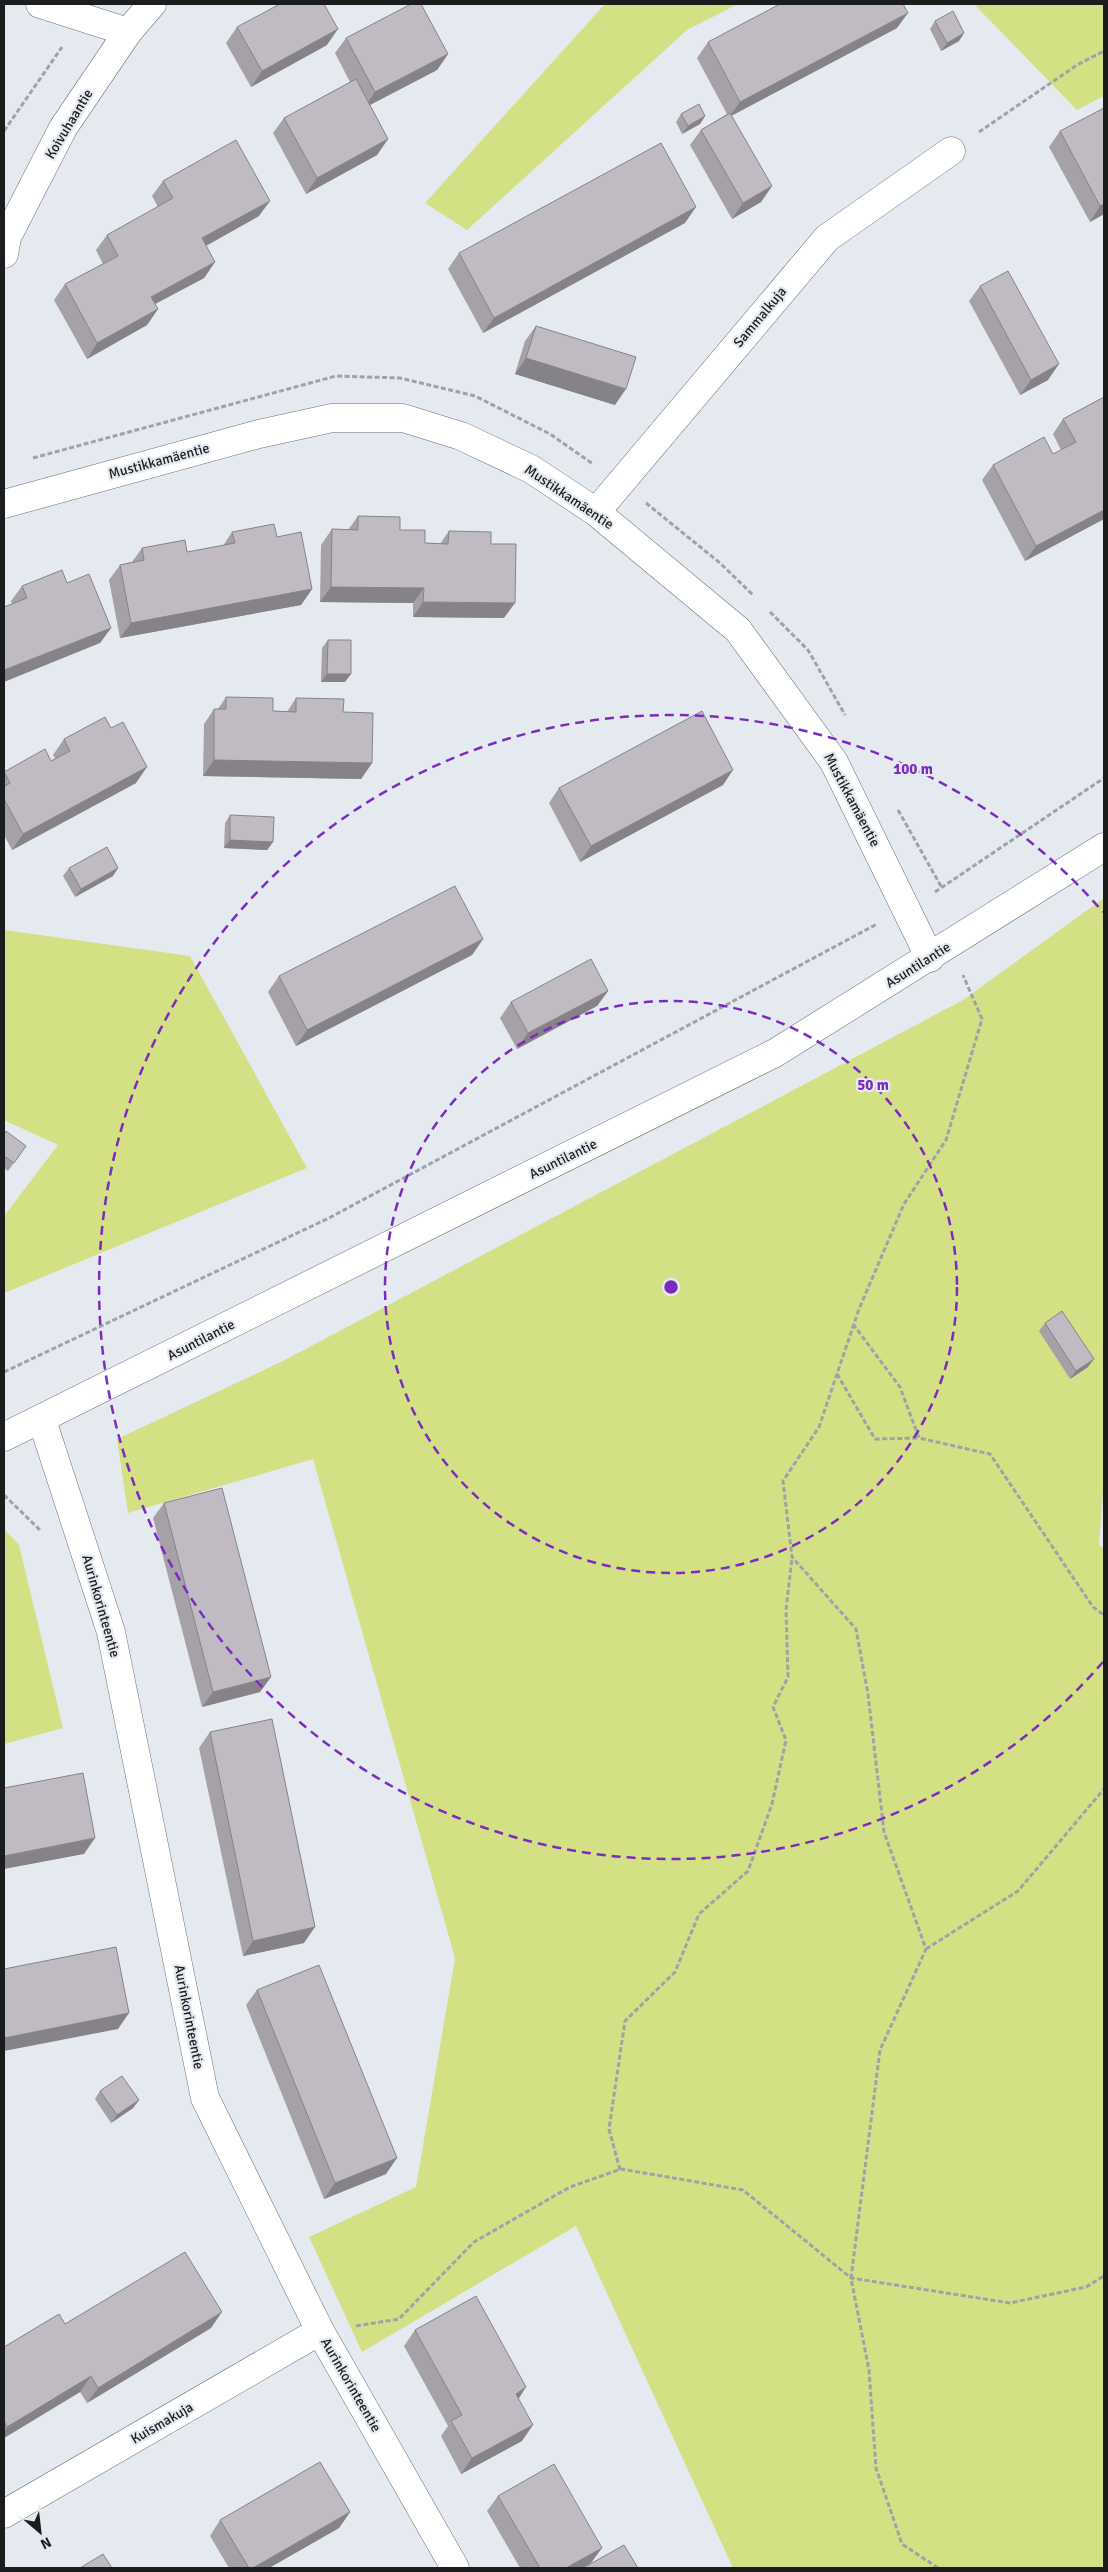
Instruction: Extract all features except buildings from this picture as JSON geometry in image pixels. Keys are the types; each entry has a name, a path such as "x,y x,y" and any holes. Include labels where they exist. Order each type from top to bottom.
{"street":[{"path":"40,4 128,32"},
{"name":"Koivuhaantie","path":"4,254 7,237 63,128 128,32 152,4"},
{"name":"Sammalkuja","path":"596,512 827,238 952,151"},
{"name":"Mustikkamäentie","path":"4,504 259,434 332,418 403,418 461,436 531,469 596,512 738,630 834,762 906,908 940,951"},
{"name":"Asuntilantie","path":"4,1438 775,1053 1104,847"},
{"name":"Aurinkorinteentie","path":"42,1420 111,1632 205,2098 320,2331 455,2568"},
{"name":"Kuismakuja","path":"4,2514 320,2331"}],"path":[{"path":"4,131 82,17"},
{"path":"952,151 1077,65 1104,51"},
{"path":"26,462 41,455 336,376 390,378 475,396 550,434 620,483 720,563 754,596"},
{"path":"767,610 808,650 846,718"},
{"path":"4,1372 329,1218 906,908 942,888 1104,778"},
{"path":"894,803 942,888"},
{"path":"620,2170 609,2129 625,2021 675,1972 698,1914 748,1870 772,1804 786,1740 773,1707 788,1677 786,1610 792,1557 783,1481 819,1427 853,1324 904,1204 946,1140 982,1019 940,951"},
{"path":"853,1324 900,1387 918,1438"},
{"path":"837,1374 875,1439 918,1438 990,1454 1093,1607 1104,1615"},
{"path":"792,1557 856,1629 868,1694 884,1832 926,1949"},
{"path":"938,2568 902,2544 876,2468 869,2370 851,2278 880,2050 926,1949 1018,1891 1104,1789"},
{"path":"320,2331 399,2319 474,2242 570,2188 620,2170 743,2190 851,2278 1010,2303 1086,2288 1104,2276"}],"green space":[{"path":"605,4 738,4 687,30 467,230 425,203"},
{"path":"974,4 1104,4 1104,96 1077,110"},
{"path":"1104,898 1104,1482 1099,1545 1104,1548 1104,2568 733,2568 576,2226 362,2352 309,2237 416,2187 455,1958 313,1459 128,1513 117,1439 283,1361 963,1000"},
{"path":"4,930 190,956 307,1168 4,1293 4,1216 58,1145 4,1120"},
{"path":"4,1529 19,1545 63,1728 4,1744"}]}
